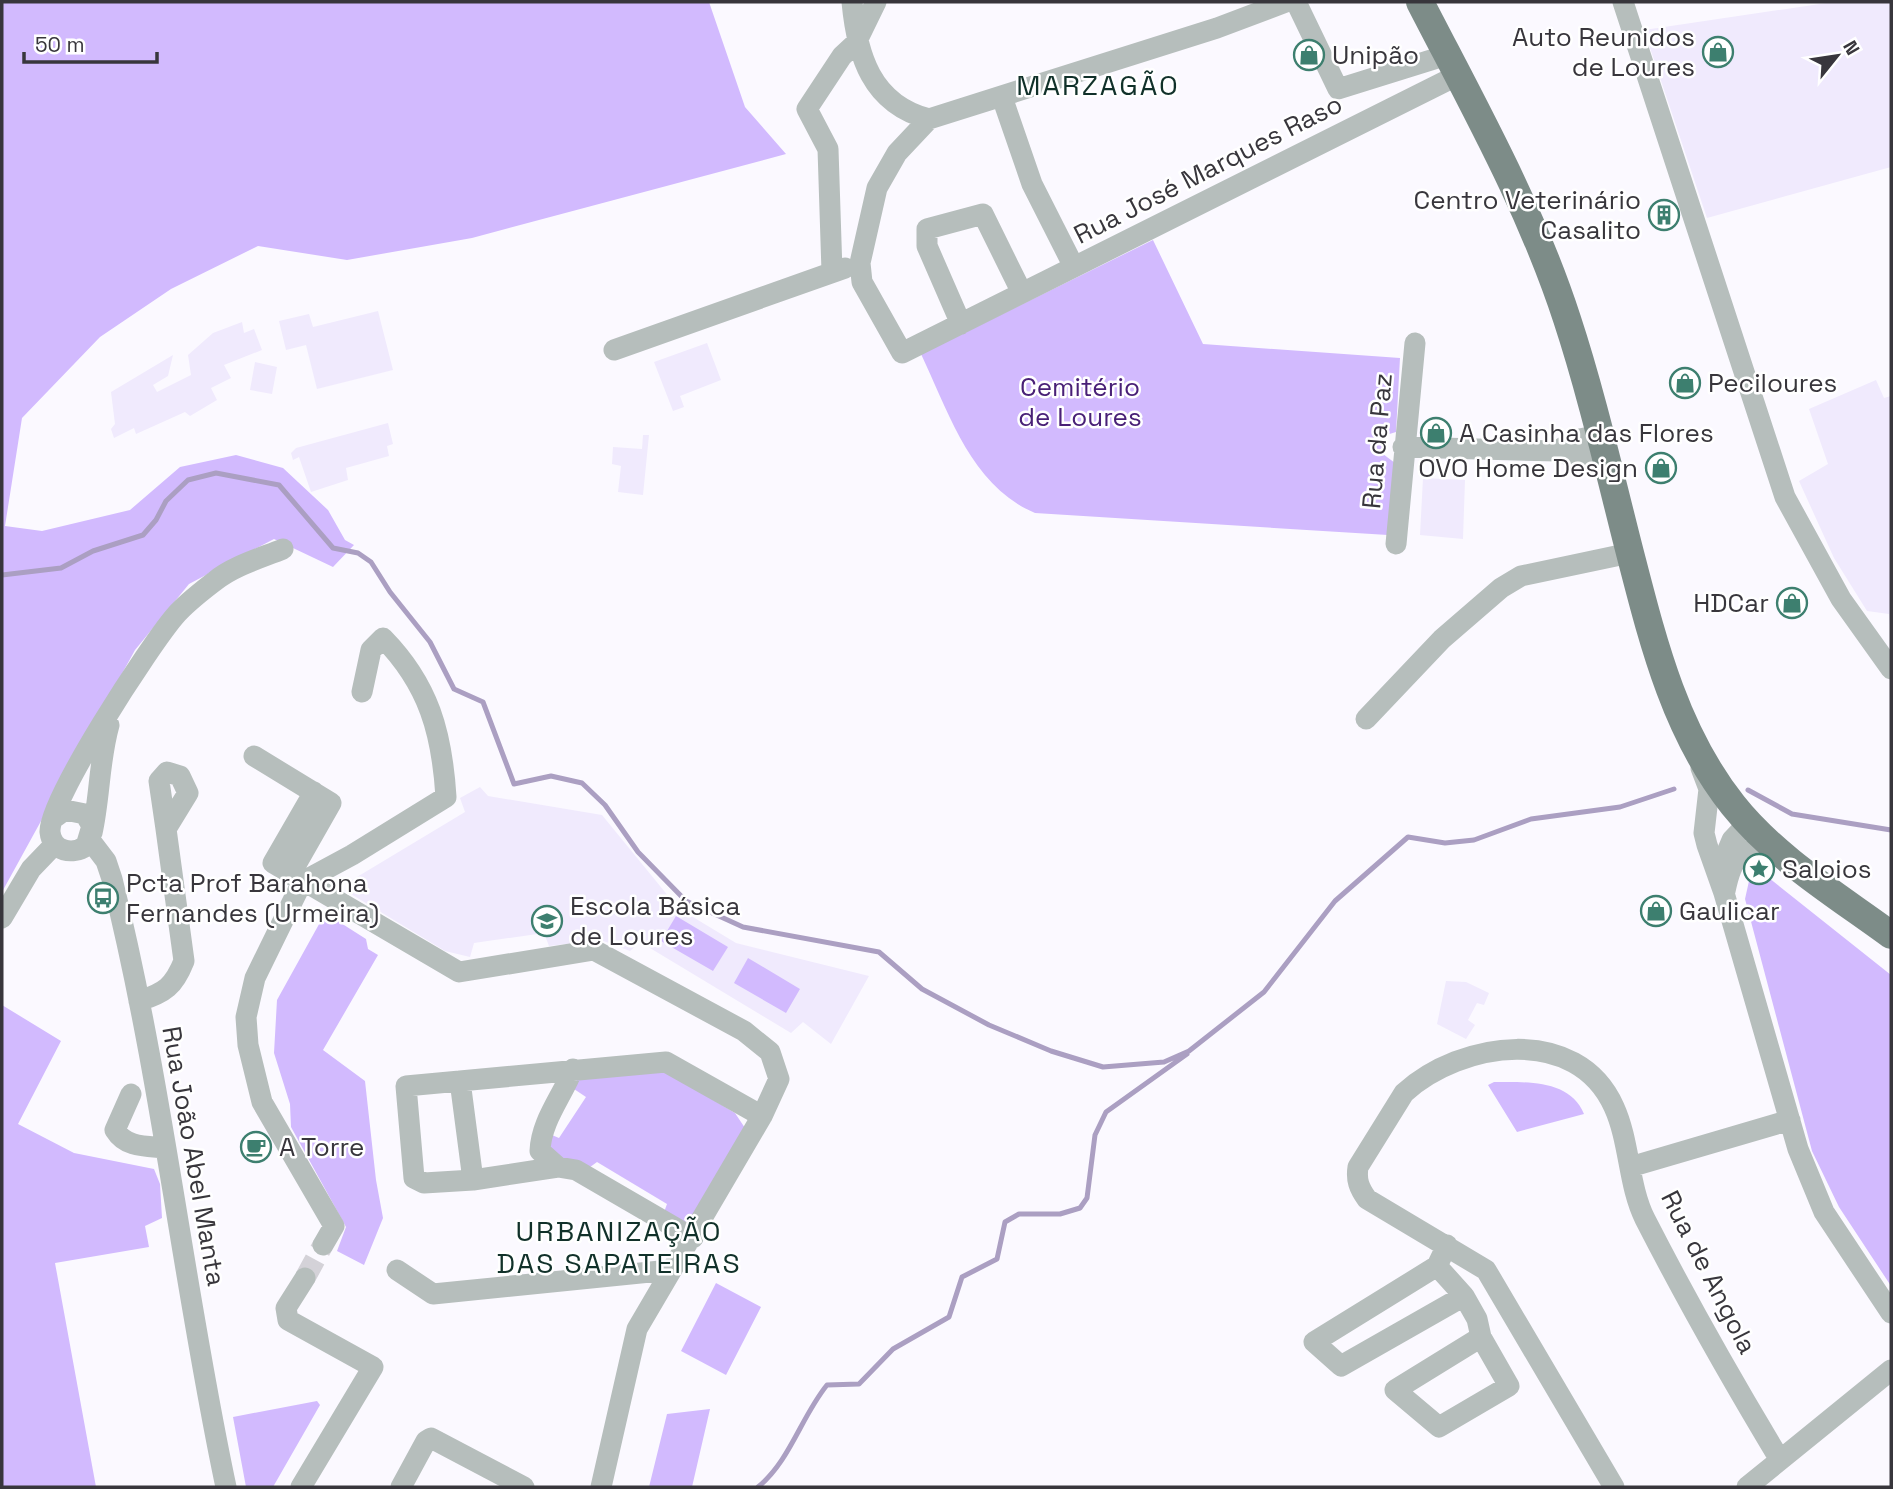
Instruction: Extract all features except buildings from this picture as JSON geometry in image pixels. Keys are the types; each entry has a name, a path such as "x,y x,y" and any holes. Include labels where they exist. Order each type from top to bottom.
{"main road":[{"path":"1420,2 1546,260 1568,320 1660,663 1687,730 1741,813 1784,854 1891,935"}],"street":[{"path":"852,2 856,43 863,63 882,90 906,113 929,119"},
{"path":"832,272 828,149 807,109 842,56 856,43 876,2"},
{"path":"1074,267 902,353 862,282 860,263 877,188 897,153 929,119 1217,28 1286,2"},
{"path":"1296,2 1338,89 1452,65"},
{"path":"1623,2 1785,497 1841,599 1891,669"},
{"name":"Rua José Marques Raso","path":"1002,97 1032,184 1074,267 1452,65"},
{"path":"961,324 927,246 927,229 983,214 1022,293"},
{"path":"614,350 860,263"},
{"name":"Rua da Paz","path":"1396,544 1403,447 1415,343"},
{"path":"1403,447 1557,451 1575,440 1602,444"},
{"path":"114,709 103,751 100,797 91,837 74,852 55,844 50,831 54,818 84,752 114,709 143,659 176,615 218,578 283,549"},
{"path":"1366,719 1442,639 1501,588 1521,576 1630,553"},
{"path":"323,1245 334,1226 262,1102 248,1045 246,1017 255,978 296,878 352,855 446,797 443,752 429,703 403,658 383,638 371,650 362,692"},
{"path":"1687,730 1709,789 1704,833 1707,845 1724,893 1790,1120 1824,1212 1891,1313"},
{"path":"254,756 314,792 273,863 459,972 594,950 622,962 744,1031 770,1052 779,1079 762,1116 693,1238 670,1270 637,1329 628,1358 601,1487"},
{"path":"54,818 65,810 79,811 90,820 91,837"},
{"path":"1707,845 1716,826 1741,813"},
{"path":"1724,893 1721,864 1741,813"},
{"path":"139,1001 162,994 178,975 184,961 166,829"},
{"name":"Rua João Abel Manta","path":"91,837 106,861 112,879 139,1001 195,1329 226,1487"},
{"path":"2,918 31,869 55,844"},
{"path":"1724,893 1730,864 1742,852 1761,848 1784,854"},
{"name":"Rua de Angola","path":"1447,1245 1367,1199 1356,1178 1358,1167 1404,1093 1462,1059 1512,1049 1546,1051 1581,1067 1605,1089 1615,1109 1643,1215 1742,1397 1780,1460"},
{"path":"693,1238 576,1170 558,1167 473,1180 424,1183 414,1178 405,1086 666,1062 762,1116"},
{"path":"558,1167 540,1151 541,1131 563,1094 573,1069"},
{"path":"460,1081 473,1180"},
{"path":"131,1094 114,1130 131,1145 166,1149"},
{"path":"1630,1167 1790,1120"},
{"path":"1464,1296 1340,1366 1314,1342 1437,1266 1447,1245 1486,1270 1494,1280 1614,1487"},
{"path":"1437,1266 1464,1296 1477,1319 1481,1337 1509,1386 1439,1427 1395,1390 1481,1337"},
{"path":"397,1270 433,1294 670,1270"},
{"path":"301,1487 373,1367 288,1320 286,1308 304,1278"},
{"path":"1747,1487 1891,1370"},
{"path":"401,1487 426,1441 431,1438 524,1487"}],"shaded area":[{"path":"1833,2 1891,2 1891,167 1707,218 1644,30"},
{"path":"378,311 393,370 317,389 306,345 286,350 279,321 309,314 313,327"},
{"path":"242,322 244,333 254,329 262,350 224,365 231,378 211,388 217,400 190,416 185,412 136,434 134,428 114,438 111,429 115,424 111,392 173,355 168,376 153,385 157,392 191,375 188,355 213,333"},
{"path":"707,343 721,380 680,396 684,407 673,411 654,362"},
{"path":"255,362 277,367 272,394 250,390"},
{"path":"1876,380 1884,398 1891,396 1891,636 1889,614 1867,611 1834,558 1799,481 1828,464 1809,409"},
{"path":"388,423 393,444 387,446 389,456 346,468 348,480 311,492 299,457 293,460 291,453 296,448"},
{"path":"643,435 649,435 643,495 618,492 621,466 612,464 613,447 642,449"},
{"path":"1423,478 1465,480 1463,539 1420,535"},
{"name":"Escola Básica de Loures","path":"480,787 488,796 602,815 678,908 736,943 869,976 831,1044 803,1022 791,1033 640,942 630,951 601,940 549,946 544,933 474,943 470,957 445,951 351,894 349,887 352,880 465,812 460,798"},
{"path":"1446,981 1466,982 1489,993 1484,1005 1477,1003 1468,1020 1475,1025 1466,1039 1437,1024"}],"green space":[{"path":"2,2 709,2 745,107 786,154 472,238 347,260 258,246 171,289 100,337 22,418 5,526 42,531 130,510 180,467 236,455 283,468 328,510 345,540 354,545 333,567 274,539 189,584 135,650 2,892"},
{"name":"Cemitério de Loures","path":"1153,240 1203,344 1400,358 1396,432 1383,436 1383,454 1399,466 1388,535 1035,513 1013,501 994,485 978,466 953,423 921,354"},
{"path":"1751,872 1764,874 1891,975 1891,1286 1839,1207 1812,1151 1745,899"},
{"path":"676,916 728,947 713,971 661,941"},
{"path":"323,917 333,918 366,939 368,949 378,955 323,1050 365,1081 383,1218 364,1265 337,1251 346,1227 291,1127 290,1104 274,1053 277,1000"},
{"path":"748,958 800,989 786,1013 734,983"},
{"path":"2,1005 61,1041 18,1124 74,1153 154,1169 160,1184 162,1218 145,1226 149,1247 55,1263 96,1487 2,1487"},
{"path":"667,1072 735,1113 745,1128 690,1221 683,1223 663,1215 667,1204 597,1162 586,1170 550,1152 547,1133 559,1138 586,1097 571,1087 578,1079"},
{"path":"1494,1082 1532,1083 1558,1088 1577,1103 1584,1114 1517,1132 1488,1085"},
{"path":"716,1283 761,1307 726,1375 681,1351"},
{"path":"317,1401 320,1405 273,1487 246,1487 233,1417"},
{"path":"710,1409 692,1487 649,1487 667,1414"}],"waterway":[{"path":"2,575 61,568 93,551 143,535 156,520 166,501 188,480 216,473 279,485 333,548 358,553 371,562 390,592 430,642 454,689 483,702 514,784 551,776 582,783 605,805 638,852 686,901 743,927 879,952 922,989 989,1025 1051,1051 1103,1067 1164,1062 1189,1051 1264,992 1335,901 1408,837 1445,843 1474,840 1531,819 1620,807 1674,789"},
{"path":"1748,790 1792,814 1891,830"},
{"path":"758,1487 779,1465 827,1385 859,1384 893,1349 949,1317 962,1277 997,1259 1005,1222 1019,1214 1060,1214 1080,1208 1087,1198 1095,1135 1106,1112 1187,1054"}],"tunnel":[{"path":"305,1278 323,1245"}],"place":[{"name":"Auto Reunidos de Loures","path":"1718,52"},
{"name":"Unipão","path":"1309,55"},
{"name":"Centro Veterinário Casalito","path":"1664,215"},
{"name":"Peciloures","path":"1685,383"},
{"name":"A Casinha das Flores","path":"1436,433"},
{"name":"OVO Home Design","path":"1661,468"},
{"name":"HDCar","path":"1792,603"},
{"name":"Saloios","path":"1759,869"},
{"name":"Pcta Prof Barahona Fernandes (Urmeira)","path":"103,898"},
{"name":"Gaulicar","path":"1656,911"},
{"name":"Escola Básica de Loures","path":"547,921"},
{"name":"A Torre","path":"256,1147"}],"district":[{"name":"MARZAGÃO","path":"1098,85"},
{"name":"URBANIZAÇÃO DAS SAPATEIRAS","path":"619,1247"}]}
